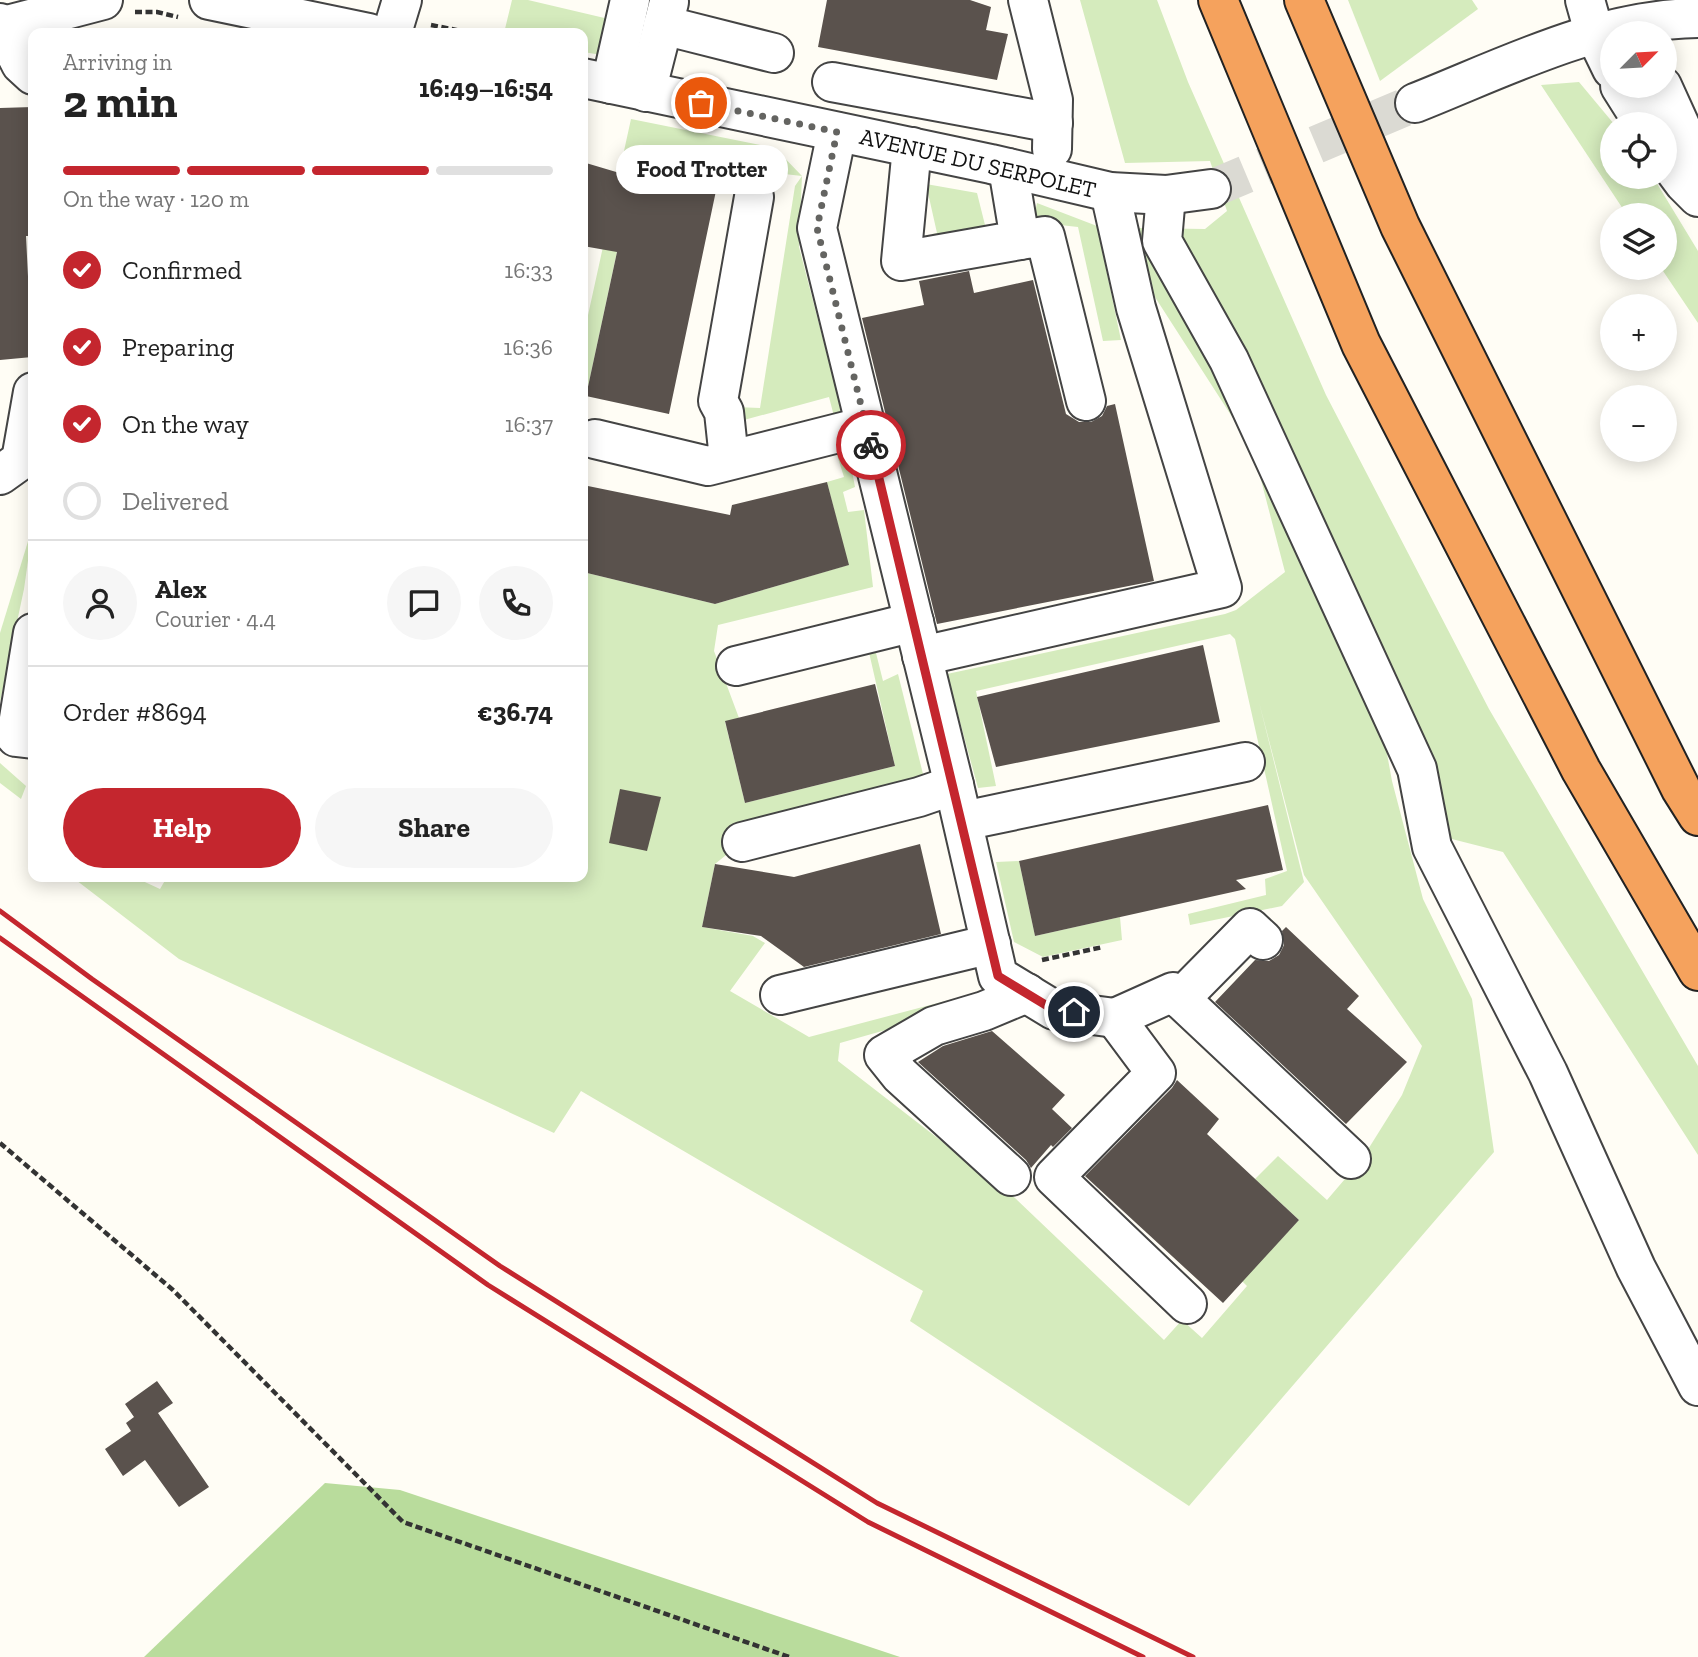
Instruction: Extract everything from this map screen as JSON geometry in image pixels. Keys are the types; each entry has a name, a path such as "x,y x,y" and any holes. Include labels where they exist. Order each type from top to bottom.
{"highway":[{"path":"1304,0 1400,226 1681,789 1698,816"},
{"path":"1220,7 1361,344 1581,769 1698,971"}],"street":[{"path":"376,28 402,0"},
{"path":"613,85 629,0"},
{"path":"1028,0 1053,100 1051,177"},
{"path":"28,70 21,64 1,25 64,23 116,6"},
{"path":"195,9 334,28"},
{"path":"613,85 666,13 774,53"},
{"path":"1415,103 1589,16 1609,21"},
{"path":"1589,16 1600,41"},
{"path":"1677,22 1698,18"},
{"path":"832,82 1053,123"},
{"name":"AVENUE DU SERPOLET","path":"613,85 912,147 1110,192 1166,195 1211,188"},
{"path":"1667,98 1698,165"},
{"path":"837,132 817,228 998,976 1054,1010 1115,1018 1173,992 1351,1159"},
{"path":"912,147 901,261 1045,236 1086,401"},
{"path":"1008,168 1020,240"},
{"path":"1677,174 1698,197"},
{"path":"736,666 918,639 1222,588 1136,307 1110,192"},
{"path":"1166,195 1162,240 1228,360 1417,769 1432,847 1548,1073 1636,1268 1698,1386"},
{"path":"729,459 723,412 718,401 754,197"},
{"path":"0,475 21,460 28,420"},
{"path":"595,439 708,466 866,426"},
{"path":"28,664 16,737 28,738"},
{"path":"742,842 919,797 958,803 1245,762"},
{"path":"1180,999 1250,928 1263,940"},
{"path":"780,995 991,944"},
{"path":"1011,1176 900,1075 884,1055 934,1026 984,1011 1027,993"},
{"path":"1115,1018 1156,1073 1054,1177 1187,1304"}],"path":[{"path":"116,6 157,12 195,9"},
{"path":"0,1143 173,1290 402,1522 789,1657"}],"green space":[{"path":"512,0 528,0 613,20 608,56 588,53 588,28 505,28"},
{"path":"1080,0 1157,0 1188,82 1326,395 1489,709 1698,1066 1698,1155 1503,852 1436,835 1373,636 1153,294 1137,228 1205,229 1227,211 1210,161 1125,163"},
{"path":"1348,0 1472,0 1478,9 1380,81"},
{"path":"1579,82 1604,112 1600,112 1600,174 1541,85"},
{"path":"631,119 775,148 802,176 721,167 639,149 588,387 588,315"},
{"path":"802,176 799,247 843,416 836,424 829,397 744,420 749,445 735,407 760,408 795,186"},
{"path":"926,184 977,193 988,237 936,249 932,234 937,233"},
{"path":"1610,189 1660,189 1669,203 1619,203"},
{"path":"1037,203 1097,226 1121,340 1103,341 1078,227 1033,222"},
{"path":"1677,216 1698,251 1698,323 1669,280 1677,280"},
{"path":"836,452 849,455 855,487 843,492 848,512 864,510 873,587 718,625 714,651 739,718 725,722 745,803 895,766 868,648 875,649 883,681 898,674 925,782 736,847 715,864 702,927 753,936 765,943 730,991 809,1037 987,990 991,1000 840,1043 838,1061 1015,1198 1164,1340 1182,1320 1202,1338 1247,1286 1242,1281 1299,1220 1255,1179 1278,1156 1327,1200 1362,1159 1402,1095 1422,1046 1304,875 1259,702 1304,882 1282,906 1190,925 1188,914 1266,895 1265,879 1287,871 1235,639 1230,634 976,691 996,786 978,788 947,674 1236,610 1285,572 1255,457 1381,721 1392,781 1423,899 1472,999 1494,1152 1189,1506 910,1321 923,1291 581,1091 554,1133 179,959 79,882 145,882 160,889 164,882 588,882 588,573 715,604 848,565 827,482 844,477"},
{"path":"28,541 24,589 0,702 0,633"},
{"path":"0,763 26,786 21,799 0,783"},
{"path":"1019,861 1035,936 1120,917 1122,940 1043,957 1014,942 996,862"},
{"path":"325,1483 400,1490 900,1657 144,1657"}],"building":[{"path":"827,0 970,0 991,7 986,30 1008,34 997,80 818,47"},
{"path":"28,107 28,357 0,360 0,108"},
{"path":"639,149 721,167 669,414 588,396 617,252 588,247 588,164 633,177"},
{"path":"969,271 974,293 1033,280 1066,414 1079,422 1091,422 1102,416 1107,406 1115,404 1154,581 937,624 862,318 924,305 919,281"},
{"path":"827,482 849,565 715,604 588,573 588,486 730,515 732,505"},
{"path":"1203,645 1220,722 996,767 977,697"},
{"path":"875,684 895,766 745,803 725,721"},
{"path":"620,789 661,797 647,851 609,843"},
{"path":"1268,805 1283,870 1236,880 1246,889 1035,936 1019,861"},
{"path":"920,844 941,934 804,967 761,936 702,927 715,864 794,877"},
{"path":"1286,927 1359,996 1347,1009 1407,1062 1346,1124 1215,1002 1255,960 1269,961 1279,955 1284,945 1282,931"},
{"path":"992,1031 1065,1095 1052,1109 1072,1128 1053,1147 1051,1145 1031,1168 1026,1160 918,1062 943,1046"},
{"path":"1177,1080 1219,1119 1207,1134 1299,1220 1223,1303 1085,1176"},
{"path":"157,1381 173,1403 158,1413 209,1487 179,1507 145,1460 123,1476 105,1449 131,1431 126,1423 134,1417 125,1404"}],"tunnel":[{"path":"1211,189 1415,103"}],"railway":[{"path":"0,911 92,979 500,1266 877,1503 1193,1657"},
{"path":"0,938 488,1285 868,1522 1143,1657"}],"way so far":[{"path":"701,103 837,132 817,228 871,445"}],"place":[{"name":"Food Trotter","path":"701,103"}],"route":[{"path":"871,445 973,861 998,976 1054,1010 1074,1012"}]}
